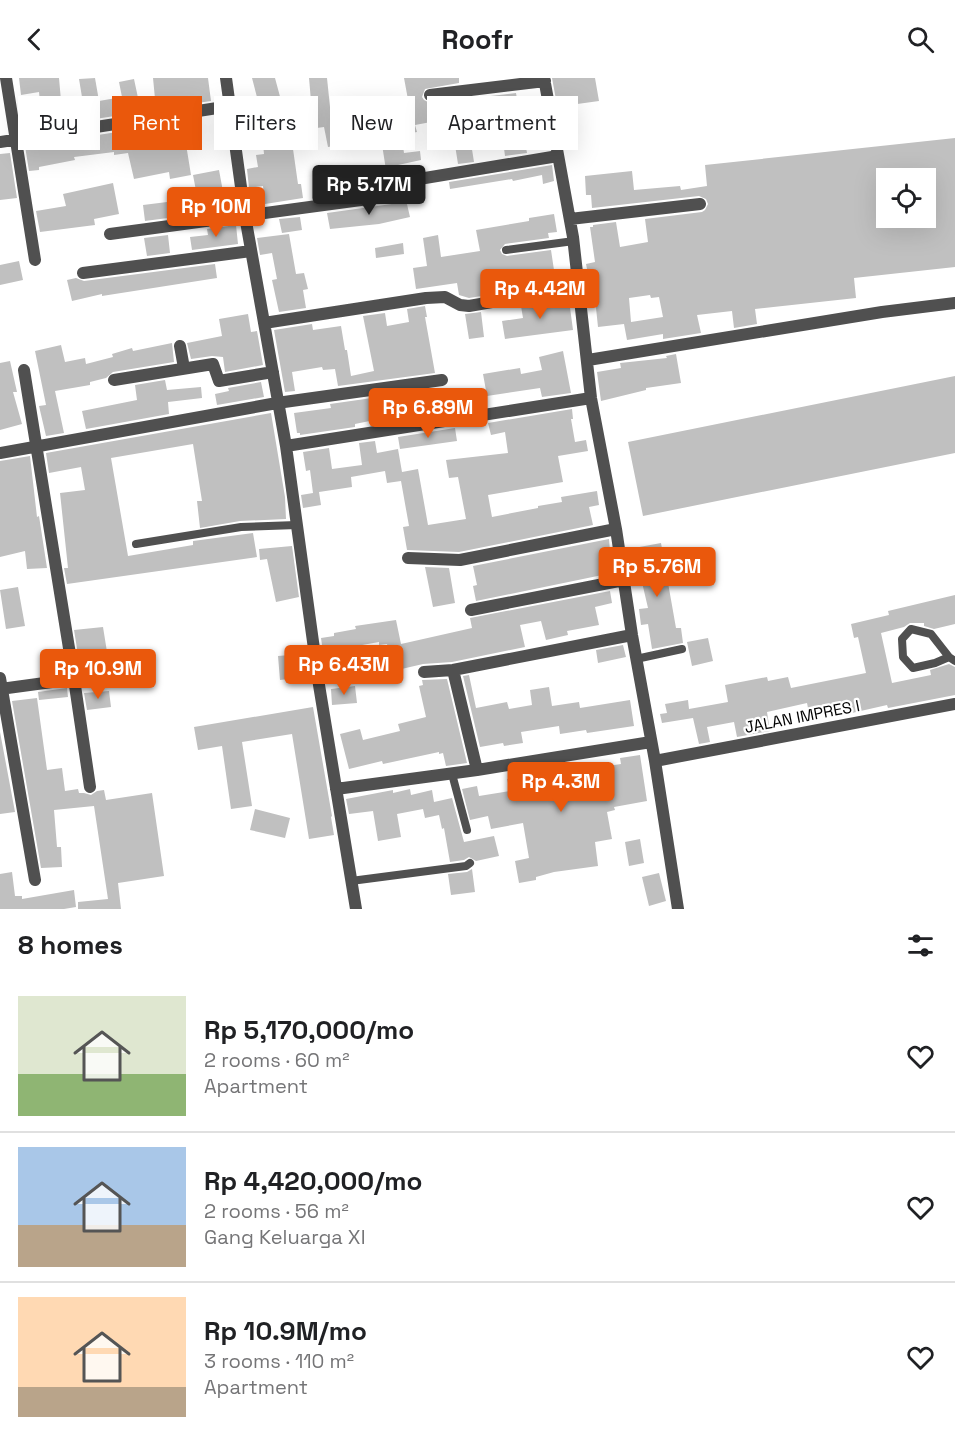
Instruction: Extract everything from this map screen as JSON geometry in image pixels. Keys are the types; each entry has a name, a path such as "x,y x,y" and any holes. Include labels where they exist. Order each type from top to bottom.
{"street":[{"path":"6,78 35,260"},
{"path":"226,78 229,96"},
{"path":"430,95 544,79 574,241 591,398 616,529 678,909"},
{"path":"0,142 214,109"},
{"path":"236,150 245,216 286,446 319,685 356,909"},
{"path":"110,234 398,195 405,192 406,181 558,156"},
{"path":"570,219 700,204"},
{"path":"83,273 251,251"},
{"path":"264,323 426,298 450,298 460,305 469,306 580,290"},
{"path":"588,360 870,314 955,303"},
{"path":"180,346 184,368"},
{"path":"114,380 213,364 219,381 273,372"},
{"path":"24,370 90,787"},
{"path":"0,453 38,448 278,403 442,380"},
{"path":"286,446 591,398"},
{"path":"408,558 460,560 616,529"},
{"path":"471,610 624,580"},
{"path":"424,672 453,670 632,635"},
{"path":"453,670 477,770"},
{"path":"35,880 1,685 74,679"},
{"name":"JALAN IMPRES I","path":"655,761 955,704"},
{"path":"336,789 452,774 651,742"}],"lane":[{"path":"506,250 574,241"},
{"path":"136,544 241,527 297,525"},
{"path":"911,629 931,634 952,659 913,668 903,657 902,639 911,629"},
{"path":"636,659 681,649"},
{"path":"452,774 468,830"},
{"path":"351,881 466,866 470,863"}],"building":[{"path":"19,78 59,78 61,96 39,96 39,92 21,95"},
{"path":"95,78 98,96 82,96 79,79"},
{"path":"153,78 208,78 211,101 202,102 202,96 155,96"},
{"path":"252,78 275,78 280,96 257,96"},
{"path":"309,78 327,78 330,147 328,147 324,127 318,128 318,96 311,96"},
{"path":"404,78 459,78 459,83 425,89 422,97 427,102 427,123 415,125 415,96 407,96"},
{"path":"552,78 595,78 599,101 578,104 578,96 555,96"},
{"path":"134,79 138,96 122,96 119,82"},
{"path":"516,93 517,96 490,96"},
{"path":"112,99 112,116 100,118 100,101"},
{"path":"112,133 112,150 187,150 191,175 170,179 169,172 134,179 128,153 114,155 114,152 74,157 75,160 29,171 26,150 100,150 100,135"},
{"path":"955,138 955,267 854,278 856,298 755,309 757,324 734,328 732,311 697,315 701,333 663,339 663,334 627,340 624,324 598,327 593,279 589,279 586,264 595,262 590,227 616,222 620,247 648,242 645,219 702,212 708,204 706,199 699,196 592,208 591,195 586,195 585,176 632,171 634,190 680,186 681,190 707,186 705,165","holes":["650,295 651,298 659,297 663,317 631,322 629,298"]},
{"path":"264,150 293,150 298,184 301,184 303,198 265,204 263,186 249,188 247,169 258,167 256,155 264,154"},
{"path":"383,150 404,150 404,153 420,151 421,160 398,165 400,178 398,186 355,193 350,168 365,165 366,174 386,170"},
{"path":"456,150 472,150 474,162 458,164"},
{"path":"504,150 526,150 527,153 505,156"},
{"path":"10,153 17,198 0,200 0,154"},
{"path":"552,165 554,181 543,184 542,175 450,189 449,182"},
{"path":"219,170 224,197 234,196 236,209 145,221 143,205 198,201 193,175"},
{"path":"113,183 119,214 94,219 95,225 40,232 36,211 66,206 63,194"},
{"path":"406,200 410,217 379,224 330,229 327,213 399,203"},
{"path":"554,214 557,232 548,233 549,238 505,244 500,250 507,256 551,250 559,284 469,298 459,295 457,283 416,289 413,268 427,266 423,238 438,235 441,257 480,251 476,230 529,221 529,218"},
{"path":"300,217 302,230 282,233 279,219"},
{"path":"236,225 238,244 192,250 190,237 208,235 207,229"},
{"path":"289,234 296,274 304,273 308,289 303,290 306,308 279,312 272,280 277,279 272,253 260,255 257,238"},
{"path":"168,235 170,253 147,256 144,238"},
{"path":"403,243 404,254 376,258 375,248"},
{"path":"19,261 23,280 0,285 0,265"},
{"path":"215,264 217,278 102,296 102,294 72,301 67,280 76,278 84,281"},
{"path":"569,300 573,330 505,339 502,321 523,318 521,306"},
{"path":"425,306 435,373 338,386 335,369 323,370 322,367 292,372 295,391 285,392 274,330 312,324 313,330 341,326 351,376 374,371 363,316 385,313 387,326 409,322 407,309"},
{"path":"481,312 484,337 469,339 465,314"},
{"path":"248,314 251,332 257,331 263,365 225,372 223,357 191,359 187,343 222,336 219,319"},
{"path":"172,343 174,362 113,372 106,378 90,382 90,385 55,391 64,433 46,436 39,406 46,405 35,351 61,345 65,362 85,358 86,364 113,357 112,354 132,348 133,351"},
{"path":"563,351 571,393 542,397 540,388 487,396 483,374 520,368 521,374 542,370 539,357"},
{"path":"676,354 681,383 646,388 646,390 601,401 597,372 621,368 620,363 667,358 666,356"},
{"path":"10,361 17,392 13,392 22,424 0,430 0,363"},
{"path":"955,376 955,453 643,516 628,442"},
{"path":"165,380 167,390 201,387 202,398 168,402 169,414 86,429 82,411 137,400 135,385"},
{"path":"261,382 264,397 217,405 215,394 229,391 228,388"},
{"path":"442,388 447,412 395,420 394,416 355,424 355,427 300,435 297,433 294,413 331,408 330,404"},
{"path":"572,409 573,419 571,419 575,442 586,440 588,451 558,456 563,482 488,495 492,517 562,502 561,497 597,491 599,505 589,507 593,525 459,552 407,550 403,527 409,526 401,481 387,483 385,471 351,477 352,487 319,492 321,505 303,508 301,495 313,493 310,470 306,471 303,452 329,448 332,469 362,465 359,443 375,441 377,453 398,449 402,472 418,469 428,525 466,519 458,477 449,478 446,460 508,453 505,432 491,435 488,423"},
{"path":"271,413 285,497 286,519 240,521 200,528 197,501 202,501 193,444 111,458 128,556 193,545 193,541 253,533 257,557 67,584 64,568 68,568 60,493 85,490 81,467 49,473 46,453"},
{"path":"455,428 457,441 400,449 398,437"},
{"path":"30,456 37,517 39,516 47,568 27,569 25,551 0,557 0,461"},
{"path":"609,539 612,573 476,601 473,586 477,585 473,566"},
{"path":"661,543 676,628 681,628 683,643 652,649 648,624 641,625 639,609 648,608 634,548"},
{"path":"292,546 299,597 276,602 267,559 260,560 259,549"},
{"path":"425,567 449,568 455,603 433,607"},
{"path":"18,587 25,626 6,629 0,590"},
{"path":"610,591 612,603 595,607 599,625 567,631 568,635 546,640 541,621 520,625 525,647 393,671 387,644 379,645 379,642 323,652 321,638 356,629 355,626 396,620 401,644 472,628 470,618"},
{"path":"955,595 955,624 934,629 924,626 924,623 910,623 904,627 881,633 892,683 931,675 930,670 949,664 955,667 955,695 888,708 887,705 843,715 842,709 809,713 807,703 767,712 770,731 737,737 734,722 707,727 710,742 699,744 693,718 662,723 660,714 667,713 665,704 688,700 689,709 728,702 725,685 767,677 768,681 788,677 791,688 866,673 858,637 854,638 851,624 889,615 888,611"},
{"path":"103,627 108,658 79,661 74,630"},
{"path":"708,638 713,661 692,666 687,642"},
{"path":"623,645 626,657 598,663 596,650"},
{"path":"302,654 304,677 280,680 278,656"},
{"path":"469,675 476,708 507,702 509,709 532,705 530,690 549,687 552,706 579,702 580,708 630,700 634,726 587,733 586,730 560,734 559,726 521,732 523,743 504,746 503,743 480,747 463,676"},
{"path":"447,679 467,763 446,766 443,753 439,754 439,752 349,769 340,734 360,729 363,740 400,731 398,724 426,717 419,686 423,685 422,680"},
{"path":"355,686 357,703 332,705 331,689"},
{"path":"67,688 68,697 39,700 38,692"},
{"path":"109,691 111,707 87,710 84,693"},
{"path":"37,698 47,770 62,768 65,791 78,789 79,793 91,795 104,790 106,800 152,793 164,876 118,883 121,909 78,909 78,902 108,899 94,806 54,810 57,847 61,847 62,867 41,868 12,701"},
{"path":"313,707 334,835 309,839 292,734 242,742 252,806 231,809 222,746 198,750 194,727"},
{"path":"0,732 15,812 0,814"},
{"path":"640,755 647,801 614,807 615,810 607,812 612,839 595,842 598,866 554,872 536,877 536,880 519,883 515,861 529,858 523,823 491,829 488,816 470,820 462,789 477,786 479,796 510,791 507,779 567,767 568,772 621,764 620,758"},
{"path":"410,789 411,795 432,790 434,802 452,798 464,842 494,836 499,856 476,861 469,857 450,862 444,828 442,829 439,815 425,818 423,809 397,814 401,837 378,841 373,811 349,814 346,799"},
{"path":"255,809 290,818 285,838 250,830"},
{"path":"640,839 644,863 629,866 625,842"},
{"path":"472,869 475,892 451,895 448,874 467,872"},
{"path":"12,872 15,896 22,896 22,899 74,890 76,907 0,909 0,874"},
{"path":"659,873 666,901 649,906 642,877"}]}
